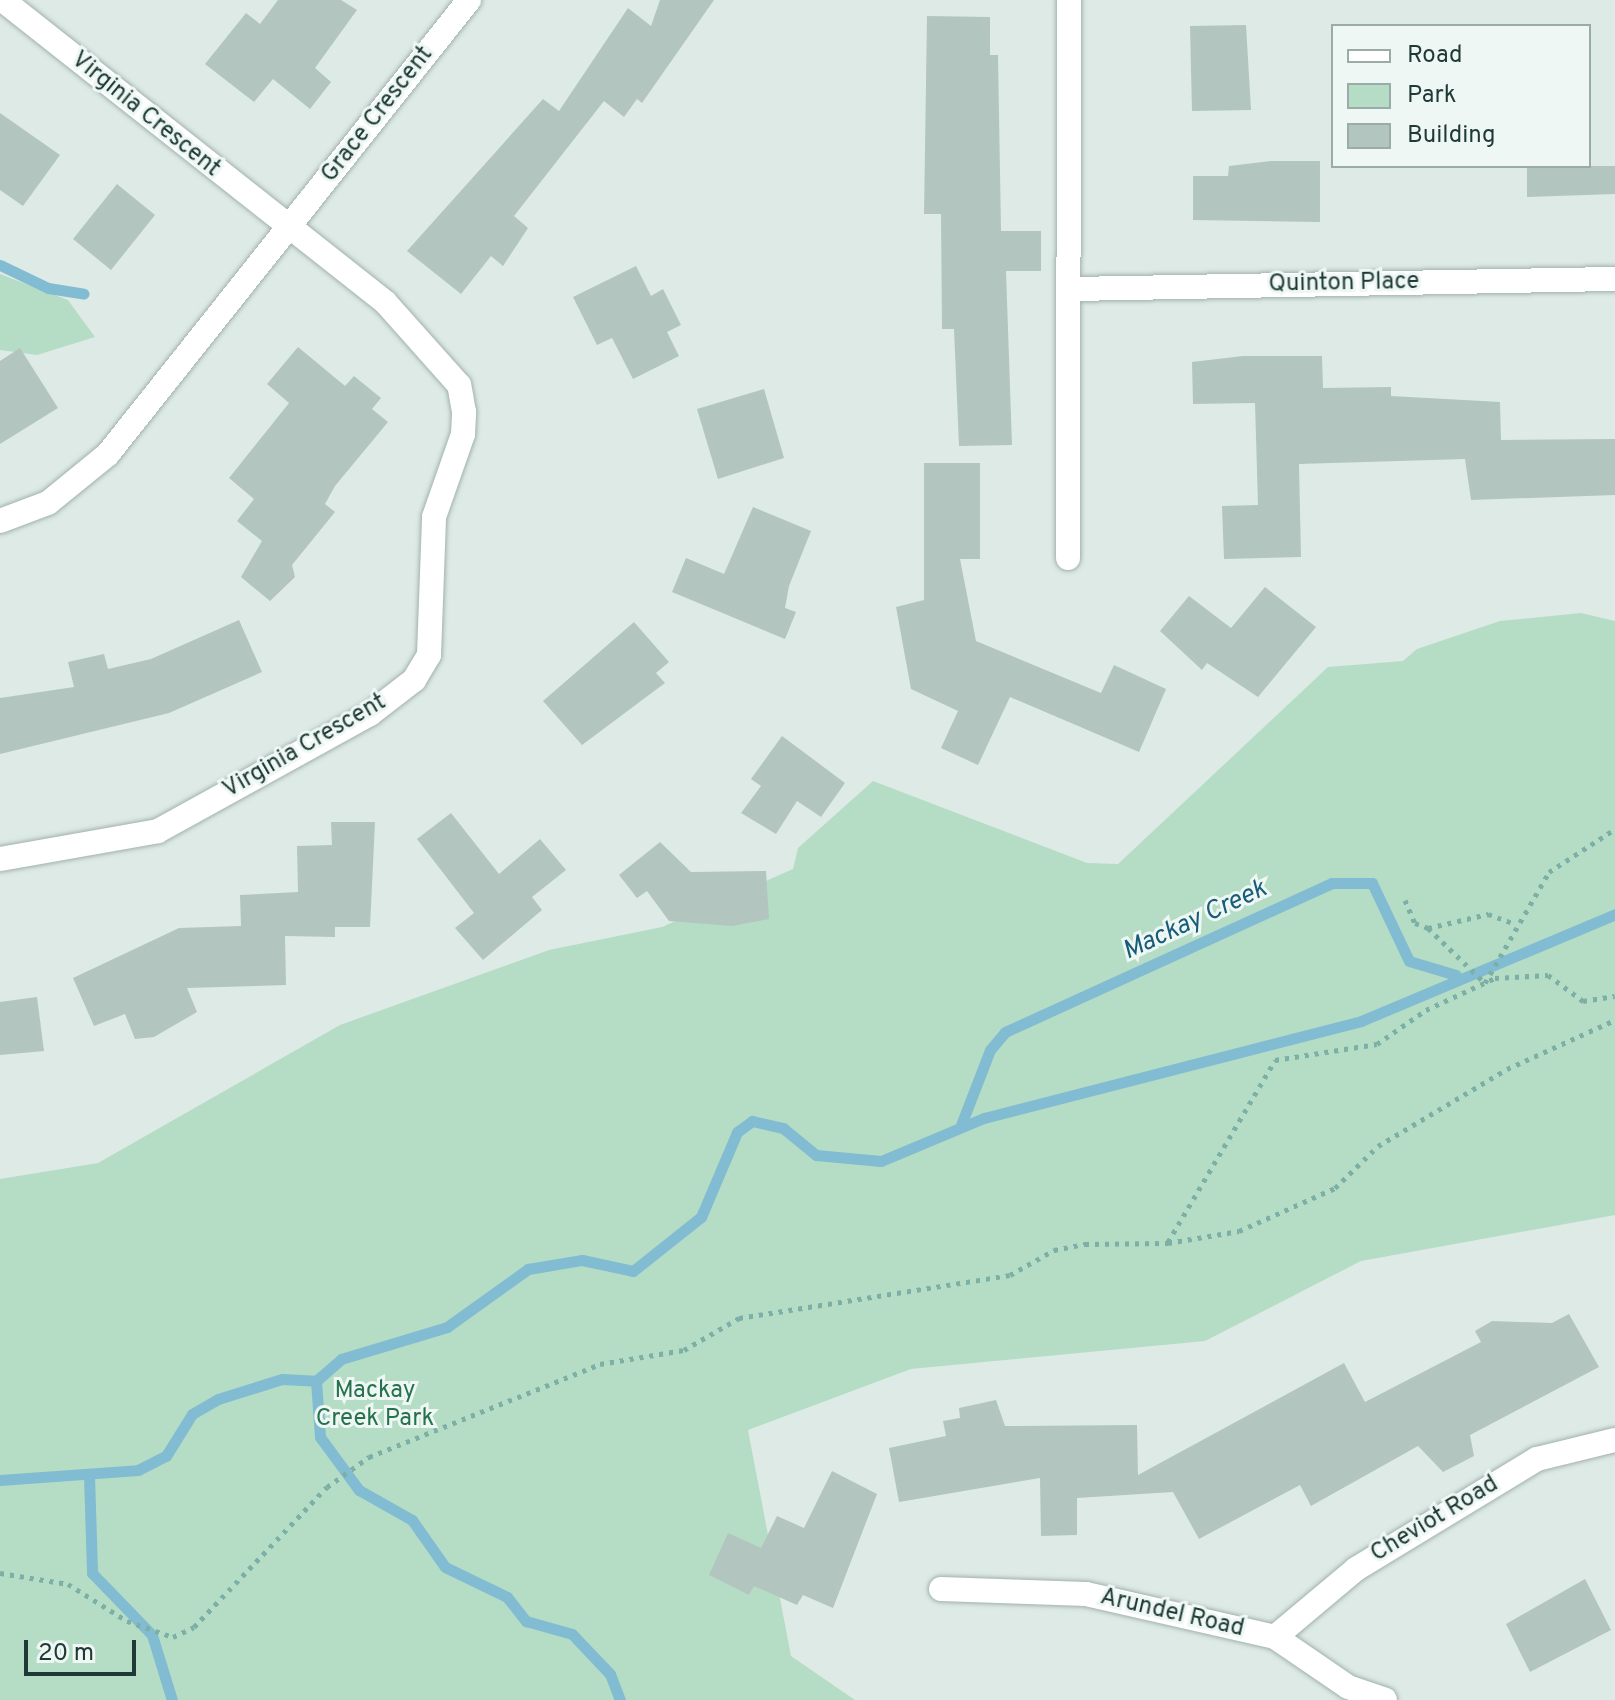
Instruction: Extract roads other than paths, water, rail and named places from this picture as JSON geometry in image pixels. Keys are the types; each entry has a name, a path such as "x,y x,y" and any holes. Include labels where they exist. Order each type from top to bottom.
{"street":[{"name":"Virginia Crescent","path":"0,859 158,831 370,714 414,680 429,655 432,529 463,434 459,385 385,302 288,230 2,0"},
{"name":"Grace Crescent","path":"288,230 469,0"},
{"path":"1068,558 1072,289 1069,0"},
{"path":"0,521 48,503 108,454 288,230"},
{"name":"Quinton Place","path":"1072,289 1615,279"},
{"name":"Cheviot Road","path":"1275,1637 1356,1569 1537,1459 1615,1440"},
{"name":"Arundel Road","path":"941,1589 1086,1594 1275,1637 1348,1687 1385,1700"}],"waterway":[{"path":"0,265 48,288 84,294"},
{"name":"Mackay Creek","path":"961,1125 990,1050 1005,1032 1332,883 1372,883 1409,961 1456,975"},
{"name":"Mackay Creek","path":"0,1480 138,1470 166,1456 192,1414 218,1399 282,1379 316,1381 341,1359 447,1327 528,1269 582,1260 633,1271 701,1217 737,1132 752,1121 783,1128 816,1155 881,1161 984,1118 1361,1021 1615,914"},
{"path":"316,1381 320,1437 359,1490 412,1520 445,1567 507,1597 526,1621 572,1634 610,1674 620,1700"},
{"path":"89,1475 92,1573 152,1635 172,1700"}],"park label":[{"name":"Mackay Creek Park","path":"375,1406"}]}
